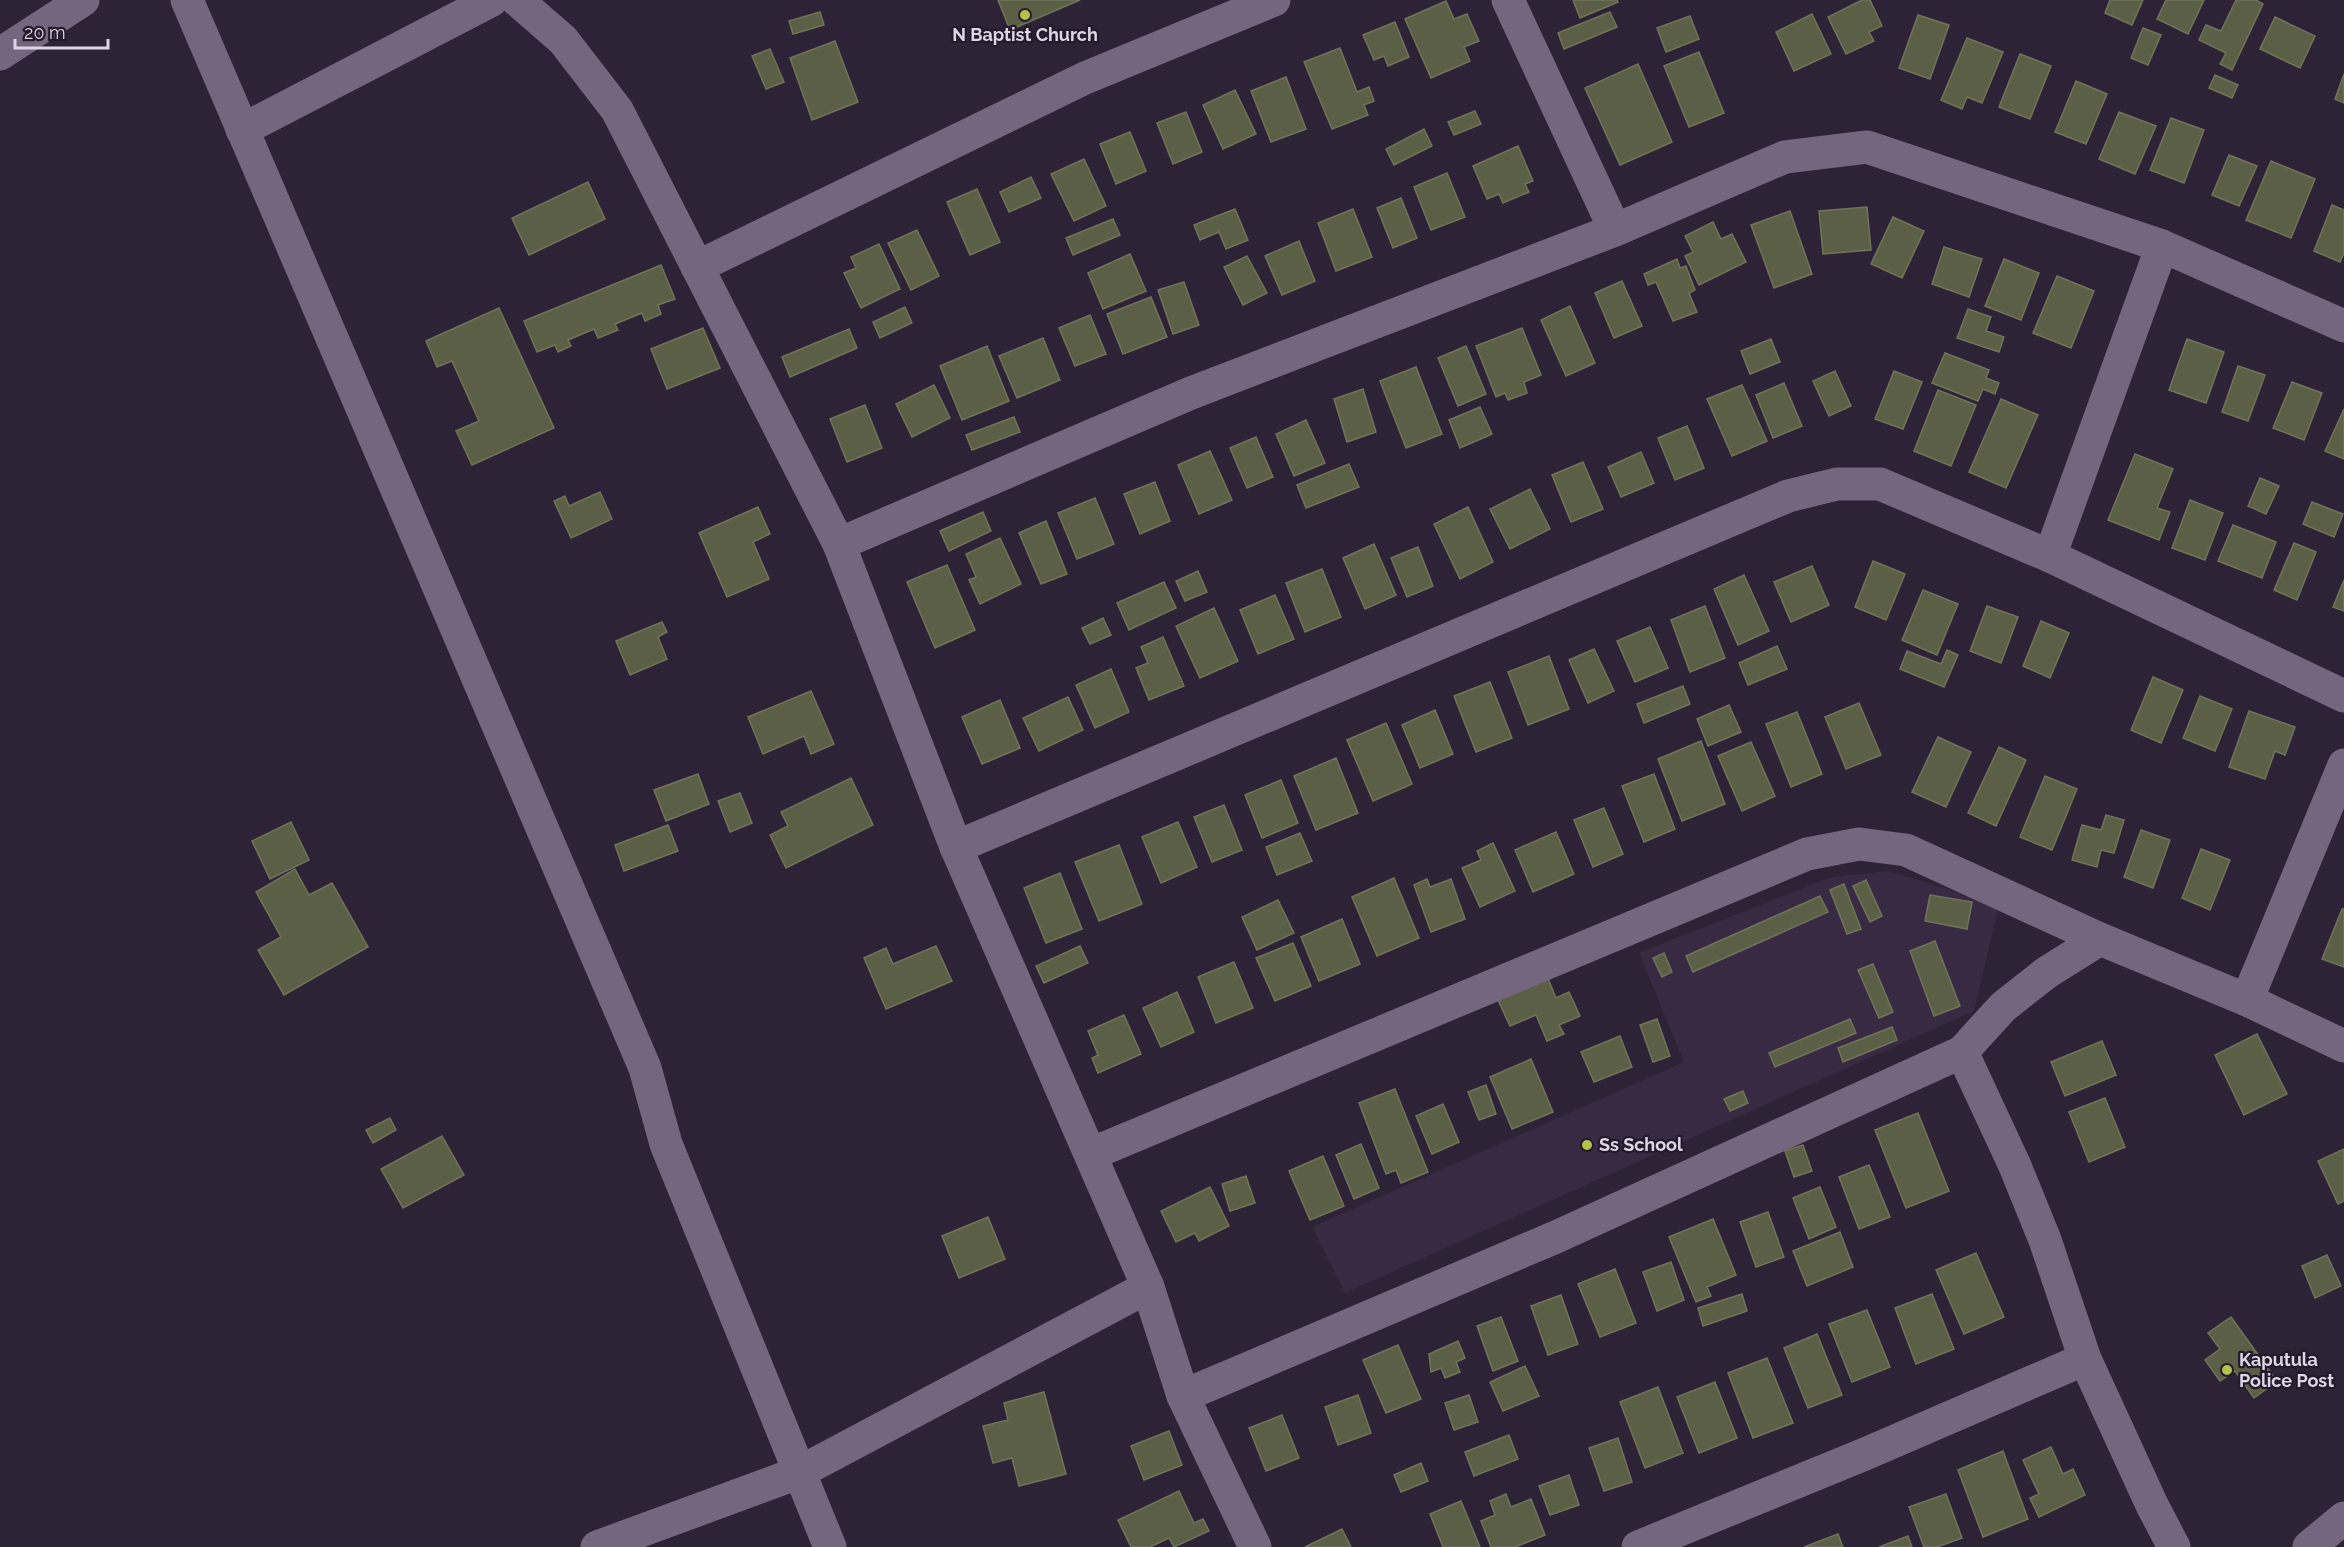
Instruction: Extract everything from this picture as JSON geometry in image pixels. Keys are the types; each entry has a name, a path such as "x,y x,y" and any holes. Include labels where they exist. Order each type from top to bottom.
{"street":[{"path":"0,54 83,0"},
{"path":"187,0 645,1068 666,1144 830,1547"},
{"path":"242,130 492,0"},
{"path":"517,0 563,40 617,110 839,544 956,847 1148,1287 1183,1396 1255,1547"},
{"path":"697,267 1085,78 1274,0"},
{"path":"1508,0 1615,230"},
{"path":"839,544 1191,393 1615,230 1785,157 1867,147 2162,246 2344,326"},
{"path":"2050,556 2162,246"},
{"path":"956,847 1788,496 1837,484 1880,484 2050,556 2344,696"},
{"path":"2247,1000 2344,765"},
{"path":"1091,1154 1807,854 1859,844 1906,850 2100,939 2247,1000 2344,1046"},
{"path":"1183,1396 1556,1237 1962,1052 2003,1007 2046,973 2100,939"},
{"path":"1962,1052 2015,1166 2045,1240 2085,1359 2152,1505 2174,1547"},
{"path":"597,1547 798,1473 1148,1287"},
{"path":"1638,1547 1865,1455 2085,1359"},
{"path":"2309,1547 2344,1518"}],"shaded area":[{"name":"Ss School","path":"1889,871 1999,905 1974,1011 1345,1293 1312,1227 1684,1062 1639,953 1831,877"}],"building":[{"name":"N Baptist Church","path":"998,0 1080,0 1010,30"},
{"path":"1573,0 1617,0 1618,2 1580,18"},
{"path":"1862,0 1870,0 1882,26 1869,32 1874,41 1846,54 1828,17"},
{"path":"2110,0 2143,0 2132,25 2105,13"},
{"path":"2166,0 2204,0 2188,34 2157,19"},
{"path":"2236,0 2256,0 2263,4 2232,70 2220,64 2226,53 2199,40 2206,25 2221,31"},
{"path":"1446,1 1454,19 1467,14 1479,41 1464,47 1470,61 1431,78 1405,19"},
{"path":"820,12 824,25 793,34 789,21"},
{"path":"1610,12 1617,27 1564,49 1558,33"},
{"path":"1812,14 1831,54 1794,71 1776,32"},
{"path":"1918,15 1949,25 1930,79 1899,68"},
{"path":"1690,16 1699,39 1666,52 1657,28"},
{"path":"2275,17 2315,36 2300,68 2260,49"},
{"path":"1395,22 1409,57 1388,66 1384,56 1374,60 1363,35"},
{"path":"2143,28 2161,35 2148,65 2131,58"},
{"path":"1967,38 2003,52 1982,103 1967,97 1962,109 1941,100"},
{"path":"835,41 858,102 812,120 790,58"},
{"path":"1340,48 1357,92 1369,87 1374,101 1364,105 1368,115 1332,129 1304,62"},
{"path":"770,49 784,82 766,89 752,56"},
{"path":"1699,52 1724,113 1689,127 1664,66"},
{"path":"2020,54 2051,66 2030,119 1999,107"},
{"path":"1638,64 1672,142 1620,165 1585,88"},
{"path":"2344,74 2344,103 2335,99"},
{"path":"2215,75 2238,85 2232,98 2209,88"},
{"path":"1286,77 1306,129 1271,142 1251,91"},
{"path":"2076,81 2107,94 2086,144 2055,132"},
{"path":"1235,90 1256,134 1223,149 1203,105"},
{"path":"1475,111 1481,124 1454,135 1448,122"},
{"path":"1186,112 1202,152 1173,164 1157,123"},
{"path":"2119,112 2156,126 2135,174 2099,159"},
{"path":"2171,118 2204,130 2184,183 2150,170"},
{"path":"1424,129 1432,146 1394,165 1386,149"},
{"path":"1130,132 1146,171 1116,184 1100,144"},
{"path":"1518,146 1533,181 1525,184 1529,192 1503,203 1499,194 1487,199 1473,166"},
{"path":"2229,155 2257,166 2239,206 2212,195"},
{"path":"1084,159 1106,206 1074,221 1051,174"},
{"path":"2271,161 2315,179 2291,238 2246,220"},
{"path":"1447,173 1465,217 1431,230 1414,187"},
{"path":"1031,177 1041,198 1009,212 1000,192"},
{"path":"588,182 605,219 529,255 512,218"},
{"path":"977,189 1000,242 970,255 947,202"},
{"path":"1401,198 1417,238 1393,248 1377,208"},
{"path":"2332,205 2344,210 2344,253 2340,262 2314,251"},
{"path":"1867,207 1871,250 1823,254 1819,211"},
{"path":"1235,209 1248,240 1226,249 1219,232 1200,240 1194,225"},
{"path":"1353,209 1372,257 1336,271 1318,223"},
{"path":"1790,211 1812,274 1774,288 1751,225"},
{"path":"1893,217 1924,231 1902,278 1871,264"},
{"path":"1113,219 1120,235 1073,255 1066,238"},
{"path":"1713,222 1721,239 1732,234 1746,262 1699,285 1685,256 1693,252 1685,236"},
{"path":"917,230 939,276 911,290 888,243"},
{"path":"1299,241 1315,281 1282,295 1265,256"},
{"path":"879,244 900,289 861,308 844,273 856,268 851,257"},
{"path":"1944,247 1982,259 1969,297 1932,284"},
{"path":"1130,254 1146,291 1103,309 1088,273"},
{"path":"1247,256 1267,293 1243,305 1224,267"},
{"path":"1677,259 1680,268 1686,266 1695,290 1689,293 1697,312 1673,321 1656,282 1648,285 1644,274"},
{"path":"2004,259 2039,273 2021,320 1985,306"},
{"path":"661,265 675,299 658,305 661,314 645,321 642,313 615,324 618,330 598,338 594,329 568,340 571,346 558,352 555,345 537,352 524,321"},
{"path":"2057,276 2094,291 2071,348 2033,333"},
{"path":"1622,281 1642,326 1614,338 1595,293"},
{"path":"1184,282 1199,325 1173,334 1158,290"},
{"path":"1151,297 1167,337 1123,354 1107,314"},
{"path":"1570,306 1595,363 1566,376 1541,320"},
{"path":"905,307 912,323 880,338 873,322"},
{"path":"499,308 554,428 472,465 456,431 479,421 452,361 437,367 426,341"},
{"path":"1968,309 1991,317 1986,331 2004,337 1999,352 1957,338"},
{"path":"1090,315 1106,354 1075,366 1059,328"},
{"path":"703,328 720,368 667,389 651,349"},
{"path":"1522,328 1541,375 1524,382 1527,393 1508,400 1505,393 1496,397 1476,346"},
{"path":"849,329 857,348 790,377 782,357"},
{"path":"1043,338 1060,380 1017,398 999,356"},
{"path":"1771,339 1780,362 1750,374 1741,351"},
{"path":"2187,339 2224,352 2206,403 2169,390"},
{"path":"987,346 1009,401 962,420 940,366"},
{"path":"1466,346 1486,394 1458,406 1438,358"},
{"path":"1945,353 1989,370 1986,378 1999,383 1995,394 1983,389 1978,401 1932,383"},
{"path":"2238,366 2265,375 2248,421 2222,412"},
{"path":"1416,367 1442,434 1406,448 1380,381"},
{"path":"1835,371 1851,406 1829,416 1813,381"},
{"path":"1894,371 1922,382 1903,429 1875,419"},
{"path":"2292,382 2322,393 2304,440 2273,428"},
{"path":"1784,383 1802,426 1773,438 1756,395"},
{"path":"934,385 950,418 912,437 896,404"},
{"path":"1742,385 1767,441 1732,456 1707,399"},
{"path":"1363,389 1376,432 1347,442 1334,399"},
{"path":"1938,390 1976,405 1951,466 1914,451"},
{"path":"2001,399 2038,415 2006,488 1969,472"},
{"path":"865,405 882,448 847,462 830,419"},
{"path":"1480,407 1492,434 1460,448 1449,420"},
{"path":"2344,409 2344,459 2325,451"},
{"path":"1014,417 1020,432 972,450 966,435"},
{"path":"1306,420 1325,463 1294,476 1276,434"},
{"path":"1687,426 1704,468 1675,480 1658,438"},
{"path":"1256,437 1273,477 1247,488 1230,448"},
{"path":"1210,451 1232,500 1199,514 1178,465"},
{"path":"1641,452 1654,483 1621,497 1608,467"},
{"path":"2135,454 2173,469 2157,508 2170,512 2159,540 2108,520"},
{"path":"1583,462 1603,509 1571,522 1552,475"},
{"path":"1349,464 1359,487 1306,508 1297,485"},
{"path":"2260,478 2279,486 2266,514 2248,506"},
{"path":"1155,482 1170,521 1140,534 1124,494"},
{"path":"1530,489 1550,529 1510,549 1490,509"},
{"path":"600,492 612,519 571,538 554,501 565,496 569,506"},
{"path":"1095,498 1114,544 1077,559 1058,513"},
{"path":"2190,500 2223,513 2205,560 2172,548"},
{"path":"2312,502 2343,514 2334,537 2303,524"},
{"path":"758,507 770,534 753,542 769,579 727,597 699,533"},
{"path":"1468,507 1493,562 1460,579 1434,524"},
{"path":"983,512 991,531 949,551 940,531"},
{"path":"1046,521 1067,574 1041,584 1019,533"},
{"path":"2233,525 2276,542 2262,578 2218,561"},
{"path":"1000,538 1021,584 980,604 969,580 976,577 966,554"},
{"path":"2294,543 2316,552 2297,600 2274,590"},
{"path":"1374,544 1396,595 1365,609 1343,558"},
{"path":"1418,547 1433,586 1407,597 1391,558"},
{"path":"1873,561 1905,574 1886,620 1855,607"},
{"path":"947,565 975,630 935,648 907,582"},
{"path":"1812,566 1829,605 1791,622 1774,582"},
{"path":"1322,569 1341,617 1305,632 1286,583"},
{"path":"1198,571 1207,592 1185,601 1176,581"},
{"path":"1744,575 1769,631 1738,645 1714,589"},
{"path":"2344,580 2344,611 2333,607"},
{"path":"1164,582 1176,608 1129,630 1117,603"},
{"path":"1923,590 1958,604 1937,655 1902,640"},
{"path":"1275,595 1294,639 1258,654 1240,610"},
{"path":"1705,606 1725,658 1690,672 1671,620"},
{"path":"1987,606 2018,617 2001,663 1970,651"},
{"path":"1214,608 1238,661 1200,678 1176,626"},
{"path":"1103,618 1111,635 1090,644 1082,628"},
{"path":"2041,621 2069,633 2050,678 2023,666"},
{"path":"662,622 667,632 658,637 667,659 630,675 616,641"},
{"path":"1650,627 1668,668 1635,682 1617,641"},
{"path":"1163,637 1184,686 1149,700 1136,668 1148,663 1141,647"},
{"path":"1777,646 1787,669 1748,685 1739,663"},
{"path":"1594,649 1614,691 1588,703 1569,660"},
{"path":"1947,650 1958,655 1944,687 1900,669 1907,651 1941,664"},
{"path":"1549,656 1569,709 1528,725 1508,672"},
{"path":"1111,669 1129,712 1095,728 1076,685"},
{"path":"2153,677 2183,690 2161,743 2131,730"},
{"path":"1490,682 1512,738 1476,752 1454,696"},
{"path":"1683,686 1690,704 1644,723 1637,704"},
{"path":"811,691 834,744 811,754 804,736 763,754 748,717"},
{"path":"2200,696 2232,709 2215,751 2183,738"},
{"path":"1068,697 1083,730 1039,751 1023,718"},
{"path":"1000,700 1020,748 982,764 962,717"},
{"path":"1859,703 1881,755 1846,769 1825,717"},
{"path":"1729,705 1741,732 1708,746 1697,719"},
{"path":"1435,710 1453,754 1420,768 1402,725"},
{"path":"2249,711 2295,727 2285,755 2275,751 2265,779 2229,767"},
{"path":"1797,712 1822,774 1791,787 1766,724"},
{"path":"1386,723 1412,784 1373,801 1347,740"},
{"path":"1938,737 1971,752 1946,807 1912,792"},
{"path":"1701,741 1725,804 1682,821 1658,759"},
{"path":"1751,742 1775,796 1742,811 1718,756"},
{"path":"1999,747 2026,760 1996,826 1968,813"},
{"path":"1336,758 1358,813 1316,830 1294,776"},
{"path":"698,774 709,804 666,821 654,790"},
{"path":"1654,774 1675,829 1644,842 1622,786"},
{"path":"2045,776 2077,789 2052,850 2020,837"},
{"path":"851,778 873,825 786,868 770,835 788,826 781,812"},
{"path":"1281,780 1298,823 1262,838 1245,795"},
{"path":"740,793 752,823 730,832 718,801"},
{"path":"1224,805 1242,850 1212,862 1194,817"},
{"path":"1604,808 1623,854 1593,867 1574,820"},
{"path":"2106,815 2124,820 2114,853 2101,850 2097,867 2072,860 2082,825 2101,830"},
{"path":"291,822 309,860 270,879 252,841"},
{"path":"1178,822 1197,867 1161,883 1142,837"},
{"path":"668,825 678,851 624,871 615,845"},
{"path":"2141,830 2170,840 2153,888 2124,877"},
{"path":"1556,832 1574,874 1533,892 1515,850"},
{"path":"1300,833 1312,861 1277,875 1266,847"},
{"path":"1493,843 1515,891 1480,907 1462,868 1481,860 1477,851"},
{"path":"1119,845 1142,904 1099,921 1075,862"},
{"path":"2201,849 2230,860 2210,910 2182,898"},
{"path":"295,869 309,895 332,883 368,947 284,995 258,950 281,937 256,892"},
{"path":"1060,873 1082,929 1046,943 1024,888"},
{"path":"1394,878 1419,938 1377,956 1352,897"},
{"path":"1427,879 1430,887 1451,879 1465,919 1431,932 1414,885"},
{"path":"1866,880 1882,916 1870,922 1853,886"},
{"path":"1844,884 1861,929 1847,934 1830,890"},
{"path":"1930,895 1972,902 1967,929 1925,921"},
{"path":"1820,896 1828,912 1693,972 1686,956"},
{"path":"1278,900 1294,933 1257,950 1242,917"},
{"path":"2342,909 2344,909 2344,967 2322,959"},
{"path":"1342,919 1360,964 1319,981 1301,937"},
{"path":"1935,941 1960,1006 1934,1016 1910,951"},
{"path":"1293,943 1311,986 1275,1001 1256,958"},
{"path":"936,946 952,981 886,1009 864,958 886,948 893,964"},
{"path":"1080,946 1088,963 1044,983 1036,966"},
{"path":"1664,953 1672,972 1662,977 1653,958"},
{"path":"1234,962 1253,1008 1216,1023 1198,977"},
{"path":"1873,964 1893,1012 1879,1018 1858,970"},
{"path":"1547,976 1556,998 1569,992 1580,1016 1559,1025 1564,1034 1547,1041 1536,1015 1510,1026 1497,998"},
{"path":"1177,992 1194,1032 1161,1047 1143,1008"},
{"path":"1124,1015 1141,1054 1098,1073 1092,1058 1098,1055 1088,1031"},
{"path":"1657,1019 1670,1056 1653,1062 1640,1025"},
{"path":"1850,1019 1856,1033 1775,1067 1769,1053"},
{"path":"1892,1027 1897,1040 1843,1062 1838,1048"},
{"path":"2257,1034 2287,1094 2244,1115 2215,1055"},
{"path":"1620,1036 1632,1067 1594,1082 1581,1052"},
{"path":"2102,1041 2116,1075 2065,1096 2051,1062"},
{"path":"1531,1059 1553,1112 1512,1129 1490,1077"},
{"path":"1486,1085 1496,1114 1479,1120 1468,1092"},
{"path":"1395,1089 1428,1172 1401,1183 1396,1170 1386,1174 1359,1103"},
{"path":"1743,1091 1748,1103 1730,1111 1724,1099"},
{"path":"2105,1098 2125,1147 2089,1162 2069,1112"},
{"path":"1443,1104 1459,1142 1432,1154 1416,1116"},
{"path":"1918,1113 1949,1191 1906,1208 1875,1130"},
{"path":"390,1118 396,1130 373,1143 366,1130"},
{"path":"442,1136 464,1175 403,1208 381,1169"},
{"path":"1361,1144 1379,1188 1354,1199 1336,1155"},
{"path":"1803,1145 1812,1171 1794,1177 1785,1151"},
{"path":"2344,1149 2344,1201 2338,1204 2318,1161"},
{"path":"1323,1156 1344,1206 1310,1220 1289,1171"},
{"path":"1869,1165 1890,1217 1859,1229 1839,1177"},
{"path":"1246,1176 1255,1203 1230,1211 1222,1184"},
{"path":"1210,1187 1229,1226 1199,1241 1195,1233 1176,1242 1161,1211"},
{"path":"1820,1187 1836,1227 1809,1239 1793,1198"},
{"path":"1768,1212 1784,1257 1756,1267 1740,1222"},
{"path":"988,1217 1005,1259 959,1278 942,1236"},
{"path":"1713,1219 1736,1275 1707,1287 1711,1296 1696,1302 1669,1237"},
{"path":"1840,1232 1853,1267 1807,1286 1793,1251"},
{"path":"1976,1253 2004,1317 1964,1334 1936,1270"},
{"path":"2327,1255 2341,1286 2315,1298 2302,1266"},
{"path":"1671,1262 1684,1300 1657,1311 1643,1272"},
{"path":"1615,1269 1636,1323 1600,1337 1578,1284"},
{"path":"1742,1294 1747,1311 1703,1326 1698,1308"},
{"path":"1932,1294 1954,1349 1916,1364 1895,1308"},
{"path":"1561,1295 1578,1344 1548,1355 1531,1306"},
{"path":"1867,1310 1890,1367 1852,1382 1829,1324"},
{"path":"1501,1317 1518,1361 1493,1371 1477,1326"},
{"path":"2231,1317 2277,1381 2254,1398 2235,1371 2220,1381 2205,1360 2220,1349 2208,1333"},
{"path":"1817,1334 1842,1395 1808,1408 1784,1348"},
{"path":"1458,1341 1465,1358 1456,1362 1460,1372 1445,1378 1441,1368 1431,1372 1429,1354"},
{"path":"1398,1345 1421,1399 1386,1413 1363,1360"},
{"path":"1767,1358 1793,1423 1753,1438 1728,1373"},
{"path":"1525,1366 1539,1396 1503,1411 1490,1382"},
{"path":"1715,1382 1737,1438 1699,1453 1677,1397"},
{"path":"1658,1387 1683,1453 1645,1468 1620,1402"},
{"path":"1044,1392 1066,1474 1019,1486 1012,1458 993,1463 983,1426 1008,1420 1004,1403"},
{"path":"1358,1395 1371,1433 1338,1445 1325,1407"},
{"path":"1469,1395 1478,1422 1454,1430 1445,1403"},
{"path":"1282,1415 1299,1458 1266,1471 1249,1428"},
{"path":"1169,1431 1182,1465 1144,1480 1131,1446"},
{"path":"1509,1435 1518,1459 1474,1476 1465,1452"},
{"path":"1618,1438 1632,1482 1604,1491 1589,1448"},
{"path":"2051,1447 2063,1474 2073,1469 2085,1495 2039,1517 2030,1498 2039,1494 2023,1460"},
{"path":"2003,1451 2028,1519 1983,1537 1958,1470"},
{"path":"1421,1463 1428,1481 1401,1492 1394,1475"},
{"path":"1569,1475 1579,1505 1550,1515 1539,1486"},
{"path":"1179,1491 1194,1523 1203,1519 1209,1531 1174,1547 1169,1538 1150,1547 1131,1547 1118,1520"},
{"path":"1506,1494 1511,1507 1531,1499 1545,1535 1515,1547 1491,1547 1481,1521 1495,1515 1490,1501"},
{"path":"1946,1494 1962,1538 1937,1547 1924,1547 1909,1507"},
{"path":"1461,1501 1480,1547 1443,1547 1430,1514"},
{"path":"1342,1529 1351,1547 1305,1547"},
{"path":"1838,1534 1843,1547 1804,1547"},
{"path":"1908,1536 1912,1547 1879,1547"}],"place":[{"name":"N Baptist Church","path":"1025,15"},
{"name":"Ss School","path":"1587,1145"},
{"name":"Kaputula Police Post","path":"2227,1370"}]}
